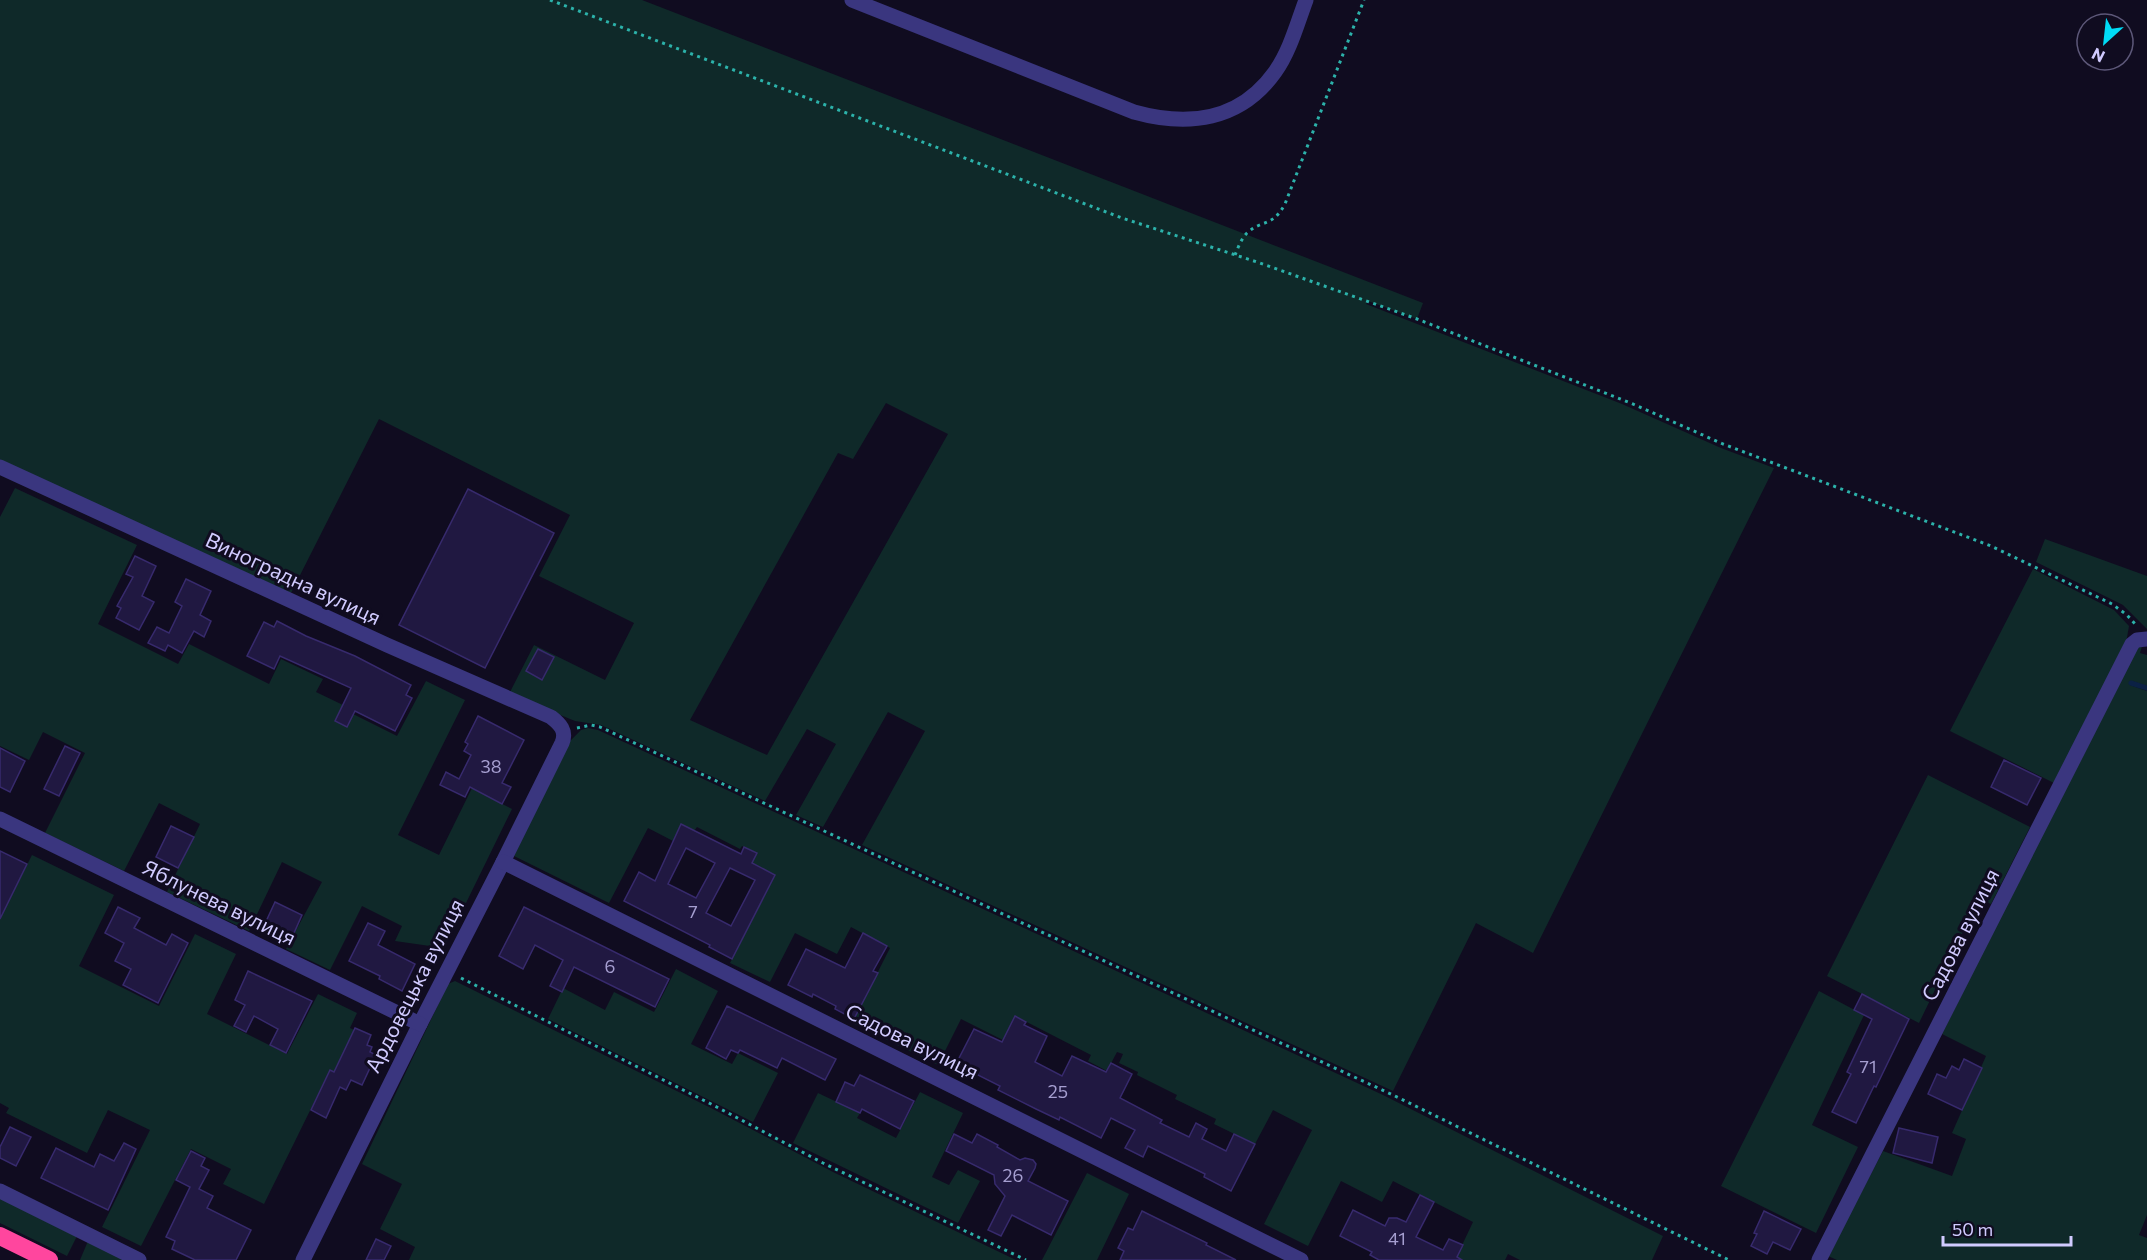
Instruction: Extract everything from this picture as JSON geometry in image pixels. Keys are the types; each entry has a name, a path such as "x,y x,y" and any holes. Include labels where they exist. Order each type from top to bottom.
{"highway":[{"path":"0,1236 49,1260"}],"street":[{"path":"852,0 1134,112 1180,120 1204,118 1225,112 1243,105 1260,90 1276,71 1287,51 1306,0"},
{"name":"Виноградна вулиця","path":"0,467 408,655 551,717 560,724 564,731"},
{"name":"Садова вулиця","path":"1819,1260 2132,644 2144,634"},
{"name":"Ардовецька вулиця","path":"303,1260 562,743 564,731"},
{"name":"Яблунева вулиця","path":"0,819 420,1024"},
{"name":"Садова вулиця","path":"503,862 1301,1260"},
{"path":"0,1191 139,1260"}],"path":[{"path":"550,0 1122,218 1397,312 1633,404 1745,453 1991,546 2112,604 2127,615 2144,634"},
{"path":"1235,255 1248,232 1273,220 1285,204 1364,0"},
{"path":"564,731 591,725 611,732 1393,1095 1729,1260"},
{"path":"447,971 823,1163 1026,1260"}],"green space":[{"path":"0,0 642,0 1423,303 1417,319 1368,301 1366,304 1622,404 1721,448 1774,468 1533,953 1476,923 1393,1091 862,845 925,731 888,712 823,827 796,815 836,744 807,729 765,801 601,725 575,721 509,694 534,645 605,680 634,623 539,576 570,515 379,419 291,593 0,460","holes":["886,403 948,434 767,755 690,720 838,453 853,459"]},
{"path":"15,488 137,545 98,624 178,664 189,644 269,684 281,659 323,679 316,692 343,705 335,721 347,727 353,714 397,736 426,681 465,700 398,835 439,855 472,788 512,809 444,948 395,941 402,926 362,906 330,970 286,949 322,882 282,862 249,931 167,892 200,824 159,803 124,871 45,833 85,753 43,732 29,760 0,746 0,517"},
{"path":"2045,539 2147,576 2147,629 2123,605 2036,562"},
{"path":"2033,569 2114,610 2129,626 2126,643 2054,783 1950,731"},
{"path":"2143,643 2140,653 2147,655 2147,686 2132,681 2130,685 2147,691 2147,1215 2139,1235 2147,1238 2147,1260 1837,1260 1828,1256 1883,1151 1952,1176 1966,1139 1952,1133 1986,1056 1942,1034 2135,648"},
{"path":"588,728 598,730 1383,1095 1663,1236 1652,1260 1520,1260 1508,1254 1505,1260 1455,1260 1473,1222 1393,1181 1382,1202 1341,1181 1308,1246 1264,1224 1312,1130 1273,1110 1255,1144 1214,1124 1216,1119 1175,1099 1177,1095 1137,1075 1138,1072 1119,1063 1123,1054 1117,1052 1107,1071 1088,1061 1091,1055 1015,1016 1003,1040 961,1019 938,1065 852,1023 890,948 851,927 837,954 795,933 770,982 730,963 775,876 752,863 756,853 742,846 740,849 697,827 694,831 681,825 673,841 648,828 609,903 514,856 570,741 581,730"},
{"path":"1928,775 2030,827 1991,904 1979,899 1919,1023 1827,976"},
{"path":"32,855 114,895 79,966 159,1006 195,934 236,954 207,1014 287,1054 318,994 357,1013 350,1028 354,1030 334,1072 330,1070 264,1204 223,1184 231,1169 191,1149 141,1246 102,1227 150,1130 108,1110 87,1153 6,1113 9,1108 0,1103 0,919"},
{"path":"676,969 718,991 691,1044 732,1064 738,1053 778,1073 753,1122 548,1019 563,988 605,1010 614,992 654,1012"},
{"path":"455,981 711,1108 835,1173 1016,1260 409,1260 415,1247 380,1229 402,1184 362,1164 448,984"},
{"path":"1819,991 1864,1015 1812,1125 1858,1147 1816,1233 1721,1186"},
{"path":"920,1092 963,1113 932,1177 949,1185 958,1170 980,1181 958,1223 793,1143 818,1093 860,1113 857,1118 896,1138"},
{"path":"1087,1173 1129,1194 1097,1260 1042,1260"},
{"path":"0,1198 77,1236 67,1256 0,1223"},
{"path":"88,1241 126,1260 80,1260"}],"building":[{"path":"468,489 554,533 485,668 399,625"},
{"path":"135,556 156,566 142,596 154,602 139,630 116,618 121,608 117,606 133,577 126,574"},
{"path":"186,579 211,591 200,615 211,621 204,637 194,631 182,653 168,645 165,651 148,643 157,627 169,633 182,606 175,602"},
{"path":"277,621 306,636 355,656 411,685 406,695 412,698 395,731 355,711 347,727 335,721 351,688 280,656 274,669 247,656 264,622 274,627"},
{"path":"538,649 554,657 542,680 526,671"},
{"path":"478,716 524,740 502,783 511,787 502,804 470,787 465,797 440,785 446,772 459,779 471,755 464,751 468,744 465,742"},
{"path":"65,746 80,753 59,796 44,789"},
{"path":"0,748 25,761 10,792 0,787"},
{"path":"2004,760 2041,778 2027,805 1991,787"},
{"path":"681,824 741,854 744,847 757,853 752,863 775,875 732,959 709,947 710,945 624,901 639,872 655,881","holes":["686,848 715,863 696,898 668,884","730,868 755,880 731,926 706,913"]},
{"path":"171,826 194,837 178,868 156,857"},
{"path":"0,851 27,864 0,919"},
{"path":"275,902 302,915 290,942 263,928"},
{"path":"118,907 140,918 134,928 166,945 172,934 188,943 158,1003 123,985 131,969 115,961 124,943 105,933"},
{"path":"524,907 669,979 655,1007 574,967 562,992 550,986 563,960 535,945 523,969 499,956"},
{"path":"368,923 385,931 378,945 415,964 402,991 379,979 380,976 349,961"},
{"path":"863,933 887,946 873,971 878,973 854,1019 813,994 812,997 788,985 806,949 845,968"},
{"path":"248,971 312,1001 286,1053 270,1045 278,1029 254,1016 246,1032 234,1026 245,1005 235,1000"},
{"path":"1862,994 1909,1019 1856,1123 1832,1112 1851,1074 1847,1072 1872,1019 1854,1010"},
{"path":"727,1006 836,1059 825,1080 782,1058 777,1068 740,1050 738,1053 731,1050 726,1059 706,1048"},
{"path":"1015,1016 1026,1022 1024,1025 1047,1036 1035,1062 1062,1076 1072,1056 1106,1072 1111,1063 1132,1074 1120,1098 1162,1120 1160,1123 1189,1137 1196,1123 1207,1129 1202,1139 1226,1151 1234,1134 1255,1144 1231,1191 1204,1177 1205,1174 1148,1146 1143,1157 1125,1148 1135,1130 1111,1118 1101,1138 998,1090 1000,1086 956,1064 974,1029 1002,1042"},
{"path":"355,1028 371,1035 367,1045 372,1047 370,1052 376,1055 362,1085 351,1080 346,1090 340,1087 326,1118 311,1110 330,1070 334,1072"},
{"path":"1964,1059 1982,1068 1962,1110 1928,1094 1937,1074 1946,1078 1952,1066 1959,1070"},
{"path":"860,1075 914,1101 900,1129 862,1109 860,1113 836,1102 845,1082 854,1086"},
{"path":"10,1127 31,1137 16,1166 0,1158 0,1147"},
{"path":"1899,1128 1938,1137 1932,1163 1893,1153"},
{"path":"954,1134 972,1143 977,1134 1020,1160 1025,1158 1033,1160 1036,1164 1028,1181 1068,1201 1051,1235 1012,1215 1001,1236 988,1230 1005,1196 995,1184 994,1175 946,1151"},
{"path":"124,1143 136,1149 108,1210 41,1178 56,1148 94,1167 100,1154 114,1161"},
{"path":"191,1151 205,1158 201,1166 209,1170 199,1189 213,1196 207,1208 251,1230 236,1260 195,1260 172,1249 175,1241 166,1237 190,1187 176,1180"},
{"path":"1420,1195 1434,1202 1416,1237 1443,1250 1449,1239 1463,1245 1457,1257 1462,1260 1379,1260 1370,1255 1372,1252 1340,1236 1353,1210 1385,1226 1389,1218 1397,1218 1406,1222"},
{"path":"1142,1211 1236,1260 1120,1260 1124,1251 1118,1248 1128,1228 1133,1230"},
{"path":"1764,1211 1801,1229 1790,1250 1773,1242 1767,1254 1751,1246"},
{"path":"376,1239 391,1246 384,1260 366,1260"}],"waterway":[{"path":"2131,683 2147,688"}]}
